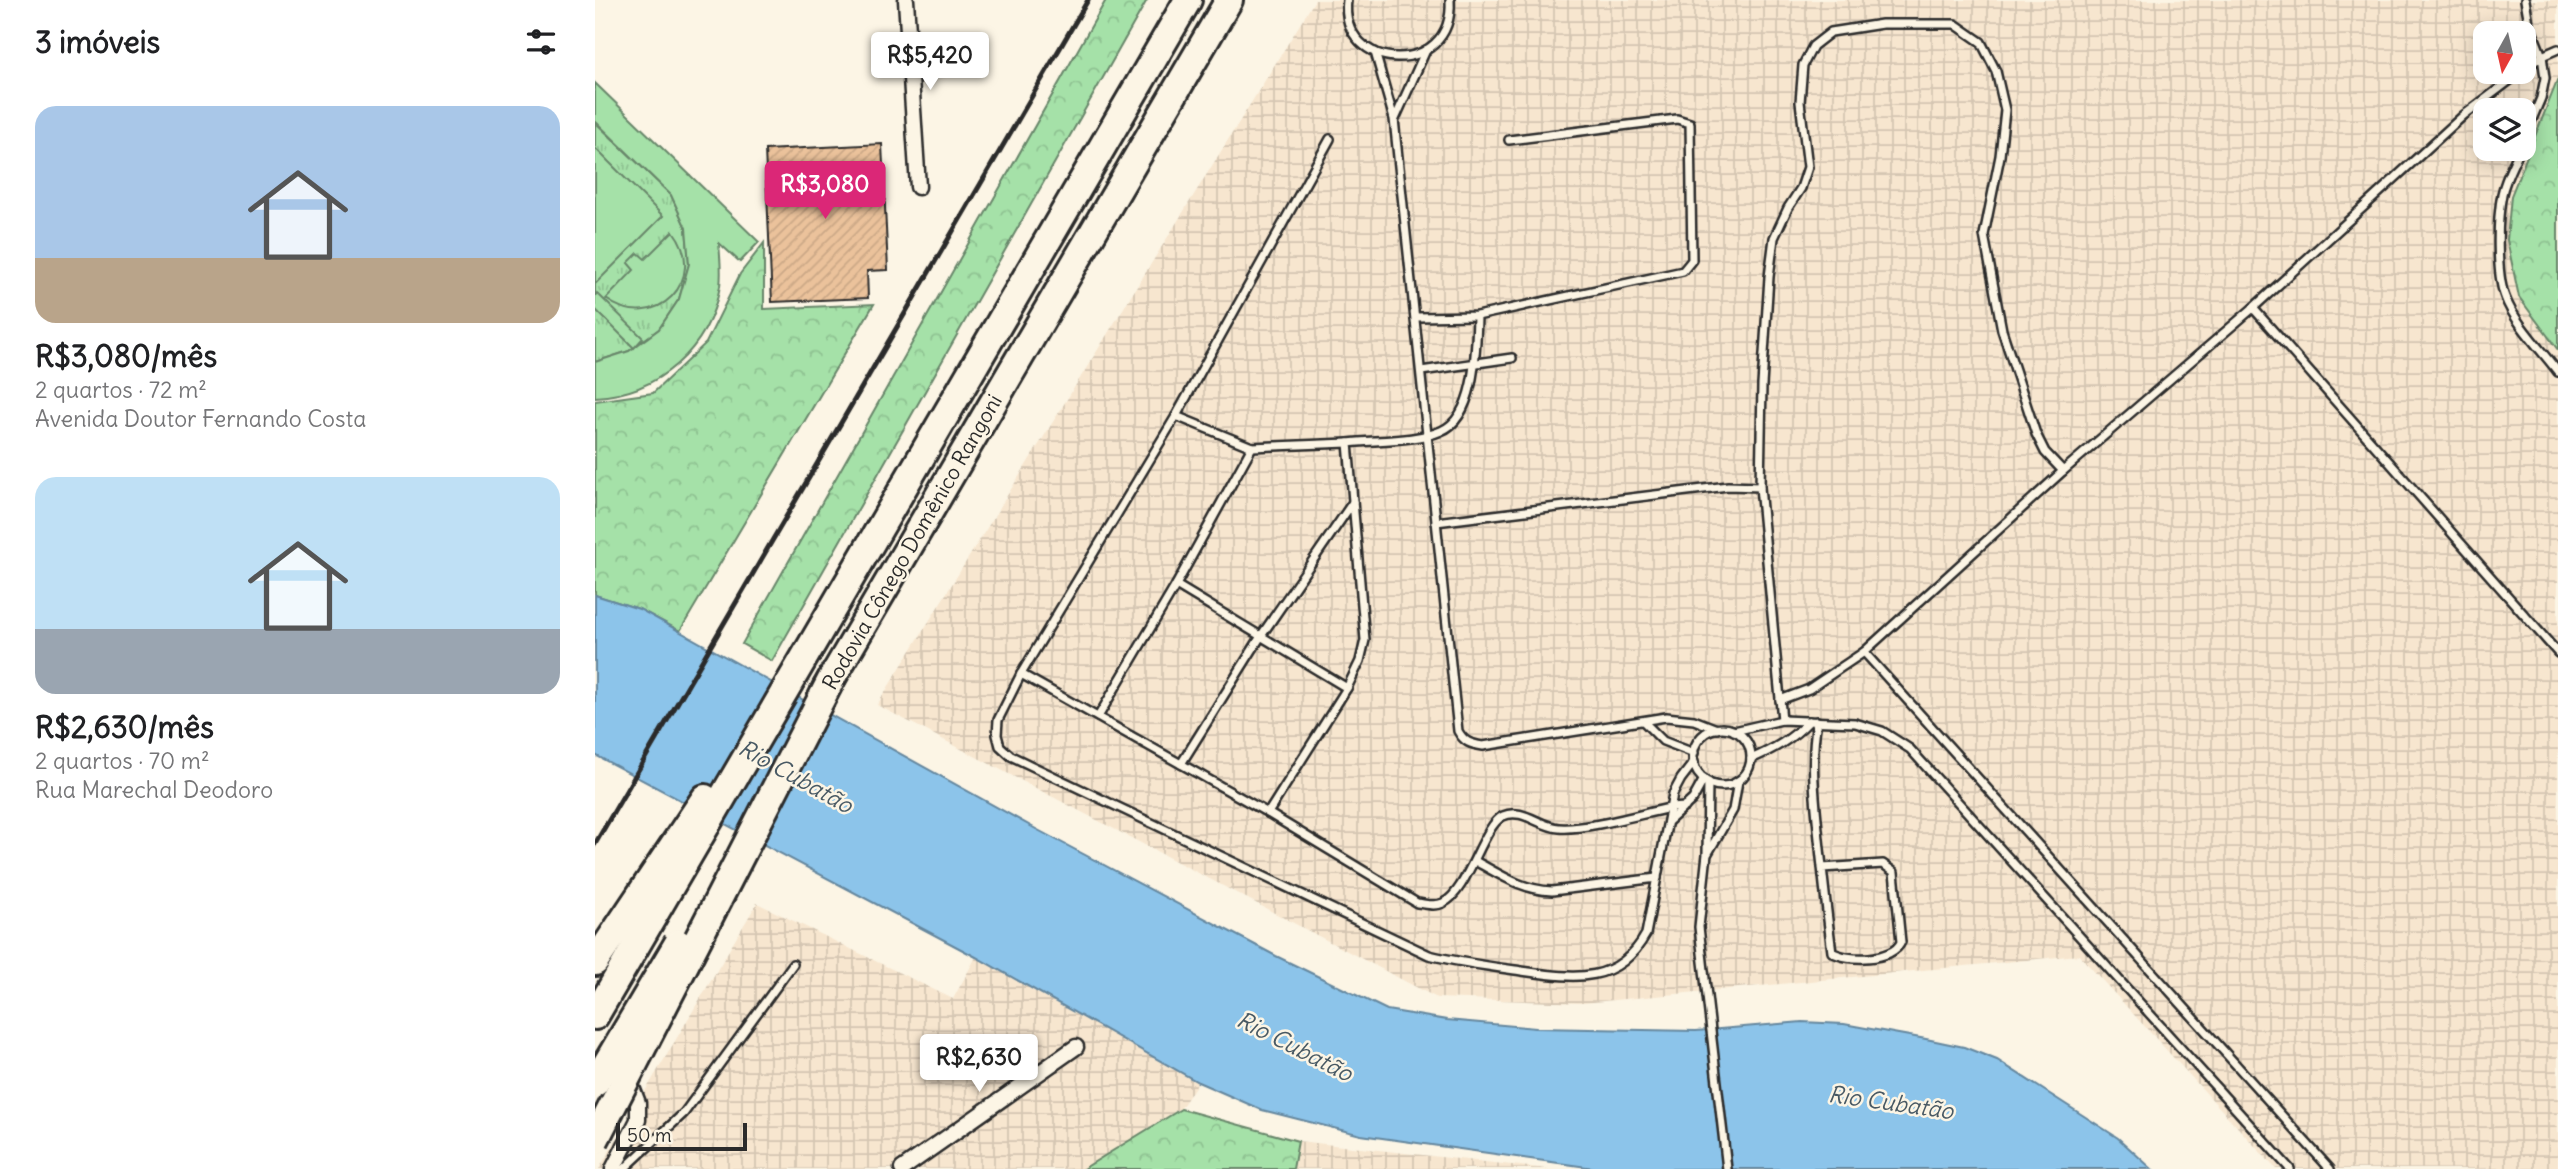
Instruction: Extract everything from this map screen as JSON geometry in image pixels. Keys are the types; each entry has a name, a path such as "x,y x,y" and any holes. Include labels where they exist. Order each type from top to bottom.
{"highway":[{"name":"Rodovia Cônego Domênico Rangoni","path":"595,1016 1188,0"},
{"name":"Rodovia Cônego Domênico Rangoni","path":"595,1083 1229,0"},
{"path":"595,962 689,820 799,665"},
{"path":"595,1140 835,672"}],"street":[{"path":"906,0 918,187"},
{"path":"902,1169 1076,1047"},
{"path":"595,1060 628,1076 638,1103 638,1120 613,1169"}],"lane":[{"path":"1347,0 1351,28 1357,38 1375,52 1396,58 1426,50"},
{"path":"1394,119 1426,50 1444,33 1449,22 1450,0"},
{"path":"2525,0 2529,23 2542,56 2545,78 2536,110"},
{"path":"1782,720 1761,487 1762,385 1774,238 1801,188 1808,167 1800,102 1804,65 1813,46 1831,32 1882,24 1955,23 1981,41 1996,71 2005,110 2000,156 1984,235 2003,330 2036,434 2045,452 2063,471"},
{"path":"2536,60 2558,48"},
{"path":"1375,52 1394,119 1417,317 1458,731 1463,740 1483,746 1679,718 1734,731 1782,720 1856,723 1882,731 1910,749 2290,1169"},
{"path":"1780,700 1809,689 1864,652 2063,471 2253,308 2464,115 2505,84"},
{"path":"1417,317 1477,316 1683,271 1692,260 1691,123 1677,119 1509,140"},
{"path":"1330,139 1176,416 1020,674 998,720 997,735 1000,746 1011,756 1429,955 1452,961 1572,977 1599,974 1622,964 1637,950 1646,934 1670,808 1681,779 1694,762"},
{"path":"2515,161 2503,192 2500,213 2499,241 2504,295 2510,309 2558,372"},
{"path":"2253,308 2558,653"},
{"path":"1176,416 1252,447 1349,443 1443,431 1463,407 1475,364 1477,316"},
{"path":"1421,371 1512,358"},
{"path":"1268,813 1347,688 1360,661 1365,640 1349,443"},
{"path":"1098,718 1176,585 1252,447"},
{"path":"1436,522 1728,486 1761,487"},
{"path":"1181,764 1261,636 1353,502"},
{"path":"1176,585 1347,688"},
{"path":"1864,652 2330,1169"},
{"path":"1020,674 1268,813 1417,903 1444,903 1452,896 1475,861 1492,825 1500,817 1512,813 1558,828 1575,828 1685,807"},
{"path":"1751,759 1778,747 1813,721"},
{"path":"1813,721 1812,776 1822,869 1832,952 1846,959 1892,954 1898,949 1901,942 1894,872 1883,864 1822,869"},
{"path":"1644,722 1663,741 1694,753"},
{"path":"1717,729 1706,733 1698,742 1694,762 1706,780 1707,854 1699,926 1727,1169"},
{"path":"1706,780 1723,786 1738,781 1745,775 1751,759 1747,742 1734,731"},
{"path":"1668,821 1693,799 1706,780"},
{"path":"1707,854 1733,810 1738,781"},
{"path":"1475,861 1518,885 1535,891 1657,878"},
{"path":"624,1169 684,1113 793,964"}],"shaded area":[{"path":"1315,0 2558,0 2558,79 2536,134 2536,98 2473,98 2473,161 2525,161 2511,196 2519,297 2558,350 2558,1169 2276,1169 2079,955 1583,1003 1437,998 877,705"},
{"path":"757,903 953,999 976,957 1198,1082 1181,1108 1083,1169 599,1169"},
{"path":"1298,1141 1548,1169 1293,1169"}],"green space":[{"path":"1106,0 1147,0 772,661 742,644"},
{"path":"2558,79 2558,350 2519,297 2507,240 2511,196 2525,161 2536,161 2536,134"},
{"path":"595,83 759,242 740,262 719,243 721,281 714,309 705,330 677,364 640,387 595,397 595,362 629,351 659,329 679,299 689,264 686,228 671,195 595,121"},
{"path":"595,122 671,195 686,228 689,264 679,299 659,329 629,351 595,362"},
{"path":"595,148 663,216 595,284"},
{"path":"673,231 683,249 685,267 681,283 672,296 658,306 642,310 624,308 606,299 634,270 628,263 638,253 645,259"},
{"path":"764,243 764,309 874,304 680,631 639,609 595,595 595,401 653,393 706,343 740,274"},
{"path":"597,293 643,338 634,348 595,309"},
{"path":"1181,1109 1298,1141 1293,1169 1083,1169"}],"water":[{"name":"Rio Cubatão","path":"595,595 639,609 1036,829 1276,956 1387,1010 1447,1020 1536,1028 1696,1031 1802,1022 1844,1024 1926,1039 1964,1047 1997,1060 2118,1138 2152,1169 1601,1169 1361,1135 1262,1110 1198,1082 976,957 595,755"}],"building":[{"path":"882,144 888,270 867,271 868,298 772,302 765,150"}],"railway":[{"path":"595,844 1088,0"}]}
